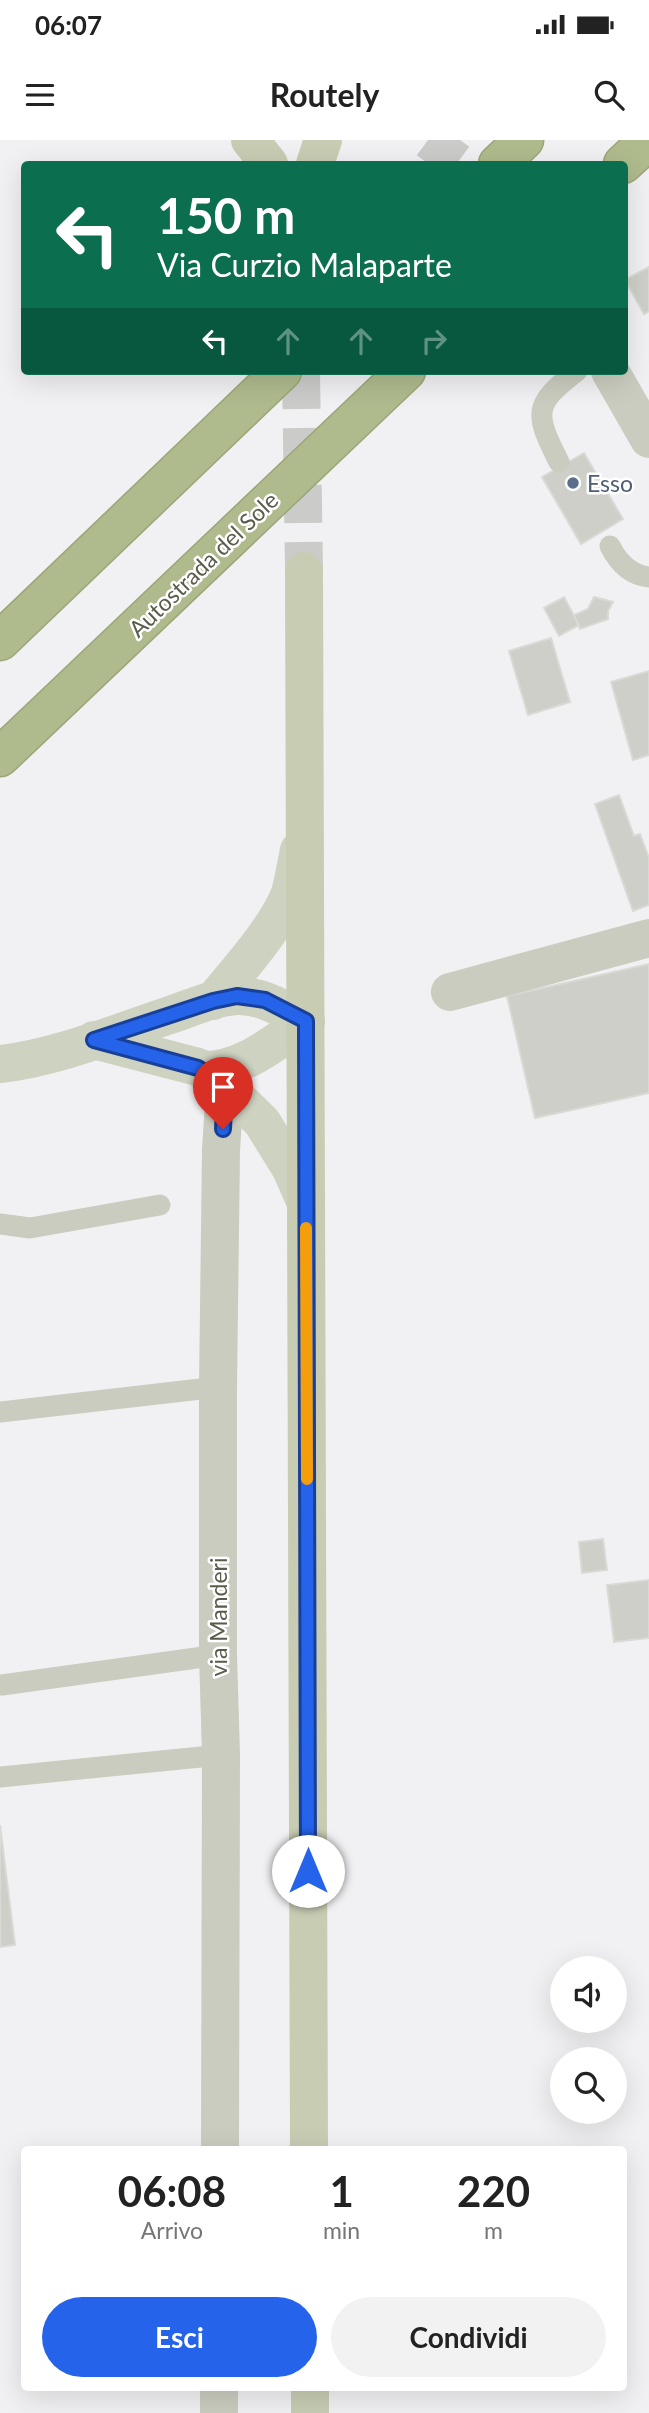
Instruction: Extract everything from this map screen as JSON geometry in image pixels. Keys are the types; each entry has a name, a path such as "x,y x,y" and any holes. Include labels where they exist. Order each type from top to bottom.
{"highway":[{"path":"501,161 524,140"},
{"path":"626,161 649,140"},
{"path":"0,640 278,375"},
{"name":"Autostrada del Sole","path":"0,757 402,375"}],"main road":[{"path":"250,140 267,161"},
{"path":"316,161 323,140"},
{"path":"304,571 309,2146"},
{"path":"310,2391 310,2413"}],"street":[{"path":"612,375 649,439"},
{"path":"213,1001 255,951 289,894 305,824"},
{"path":"450,992 649,938"},
{"path":"0,1063 19,1062 213,1001 237,996 265,1000 306,1021"},
{"path":"214,1078 218,1070 239,1064 306,1021"},
{"path":"94,1040 214,1078 262,1122 291,1170 306,1203"},
{"name":"via Manderi","path":"214,1078 221,1150 218,1387 220,2146"},
{"path":"219,2391 219,2413"}],"lane":[{"path":"559,462 543,430 541,417 544,402 555,388 572,375"},
{"path":"610,546 617,561 624,567 645,578 649,577"},
{"path":"0,1224 30,1228 160,1205"},
{"path":"0,1412 218,1387"},
{"path":"2,1685 218,1655"},
{"path":"0,1777 221,1755"}],"building":[{"path":"649,267 649,311 644,314 628,285 628,278"},
{"path":"584,453 623,519 581,544 542,477"},
{"path":"564,597 579,625 559,636 544,608"},
{"path":"594,597 613,602 608,611 608,619 580,629 574,615 588,609"},
{"path":"551,638 570,702 528,715 509,651"},
{"path":"649,671 649,755 633,760 611,682"},
{"path":"619,795 634,836 640,834 649,858 649,905 633,911 595,804"},
{"path":"649,964 649,1093 535,1118 507,996"},
{"path":"603,1539 607,1570 582,1573 579,1542"},
{"path":"649,1580 649,1638 614,1642 607,1585"},
{"path":"0,1825 15,1945 0,1947"}],"tunnel":[{"path":"428,140 457,161"},
{"path":"301,375 304,571"}],"slow traffic":[{"path":"306,1228 307,1479"}],"place":[{"name":"Esso","path":"573,483"}],"route":[{"path":"223,1129 225,1086 198,1068 94,1040 213,1001 237,996 265,1000 306,1021 308,1871"}]}
